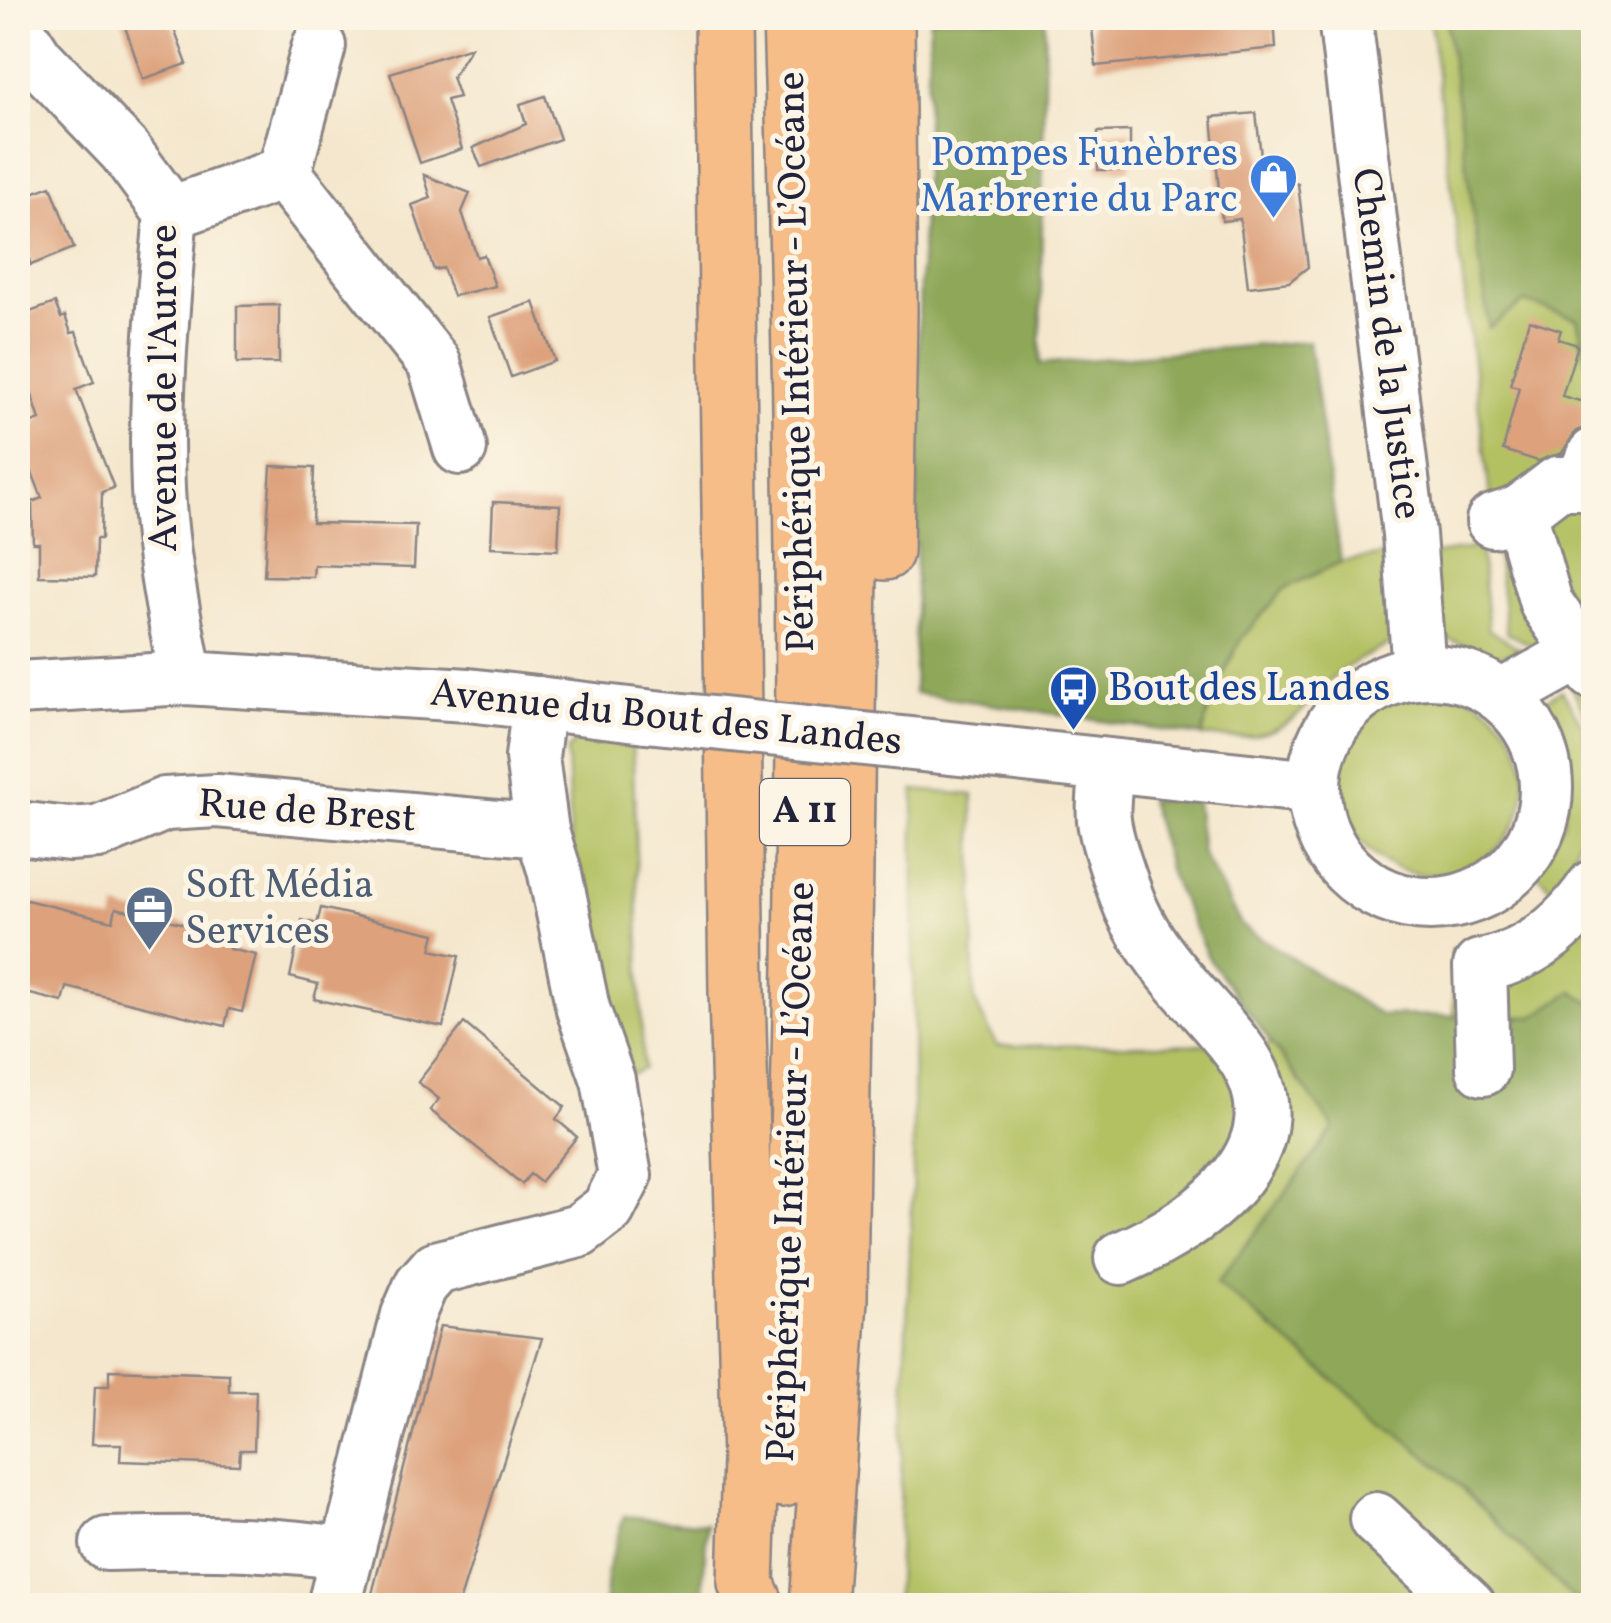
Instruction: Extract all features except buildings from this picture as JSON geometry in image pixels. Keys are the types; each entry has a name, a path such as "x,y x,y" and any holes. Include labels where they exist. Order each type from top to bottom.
{"highway":[{"path":"701,18 710,169 726,208"},
{"path":"723,18 738,1052 750,1442 746,1583 756,1606"},
{"name":"Périphérique Intérieur - L’Océane","path":"774,1606 790,1353 802,1045 805,819 799,264 791,18"},
{"name":"A 11","path":"818,1606 838,1300 849,570 836,18"},
{"path":"838,1300 874,1185 889,313 886,18"}],"street":[{"name":"Chemin de la Justice","path":"1345,18 1409,534 1419,672"},
{"name":"Avenue de l'Aurore","path":"18,30 36,60 125,151 171,213 157,396 158,491 167,582 186,678"},
{"path":"284,173 320,46"},
{"path":"171,213 284,173"},
{"path":"284,173 434,363 460,448"},
{"path":"1502,696 1589,656 1546,602 1507,517 1558,483 1581,483 1594,456"},
{"path":"1419,672 1462,676 1502,696 1530,727 1541,756 1546,786 1540,827 1520,862 1505,877 1474,896 1440,904 1405,902 1357,880 1333,854 1318,822 1313,787 1321,745 1344,709 1378,684 1419,672"},
{"name":"Avenue du Bout des Landes","path":"18,688 186,678 539,703 1313,787"},
{"path":"334,1606 328,1551 420,1284 436,1268 579,1231 608,1209 625,1176 608,1080 583,1009 554,869 542,831 532,757 539,703"},
{"path":"1107,766 1104,821 1132,908 1156,950 1239,1051 1253,1075 1260,1104 1258,1138 1250,1162 1230,1187 1158,1242 1120,1258"},
{"name":"Rue de Brest","path":"18,828 69,834 98,832 165,804 217,801 542,831"},
{"path":"1505,877 1583,920"},
{"path":"1483,1069 1480,966 1501,962 1583,920"},
{"path":"1376,1519 1470,1606"},
{"path":"107,1544 175,1542 328,1551"}],"green space":[{"path":"930,18 1045,18 1040,364 1309,341 1341,562 1285,588 1241,639 1211,699 1202,736 914,693 919,313"},
{"path":"1430,18 1593,18 1593,743 1578,701 1561,670 1544,654 1507,633"},
{"path":"1446,18 1593,18 1593,388 1577,319 1524,302 1489,328"},
{"path":"1480,547 1489,630 1521,649 1499,657 1447,639 1430,625 1422,556"},
{"path":"1392,554 1393,643 1341,671 1299,714 1277,728 1241,737 1202,736 1211,699 1241,639 1285,588 1341,562"},
{"path":"1432,689 1468,696 1498,716 1518,746 1525,782 1518,818 1498,848 1468,868 1432,875 1396,868 1366,848 1346,818 1339,782 1346,746 1366,716 1396,696"},
{"path":"1562,690 1582,725 1591,769 1586,816 1573,857 1551,889 1536,872 1564,821 1569,763 1546,700"},
{"path":"589,724 632,731 643,1069 632,1074 605,1017 572,876 567,752"},
{"path":"914,790 973,795 974,1000 997,1046 1426,1043 1456,1063 1452,949 1503,934 1545,907 1575,868 1593,818 1593,1605 896,1606 913,1173"},
{"path":"1149,800 1196,800 1202,853 1242,926 1381,1015 1533,1017 1573,991 1593,1004 1593,1605 1580,1605 1445,1472 1217,1283 1334,1128 1209,959 1172,879"},
{"path":"624,1516 707,1524 702,1605 605,1605 607,1571"}],"place":[{"name":"Pompes Funèbres Marbrerie du Parc","path":"1273,220"},
{"name":"Bout des Landes","path":"1073,732"},
{"name":"Soft Média Services","path":"150,952"}]}
